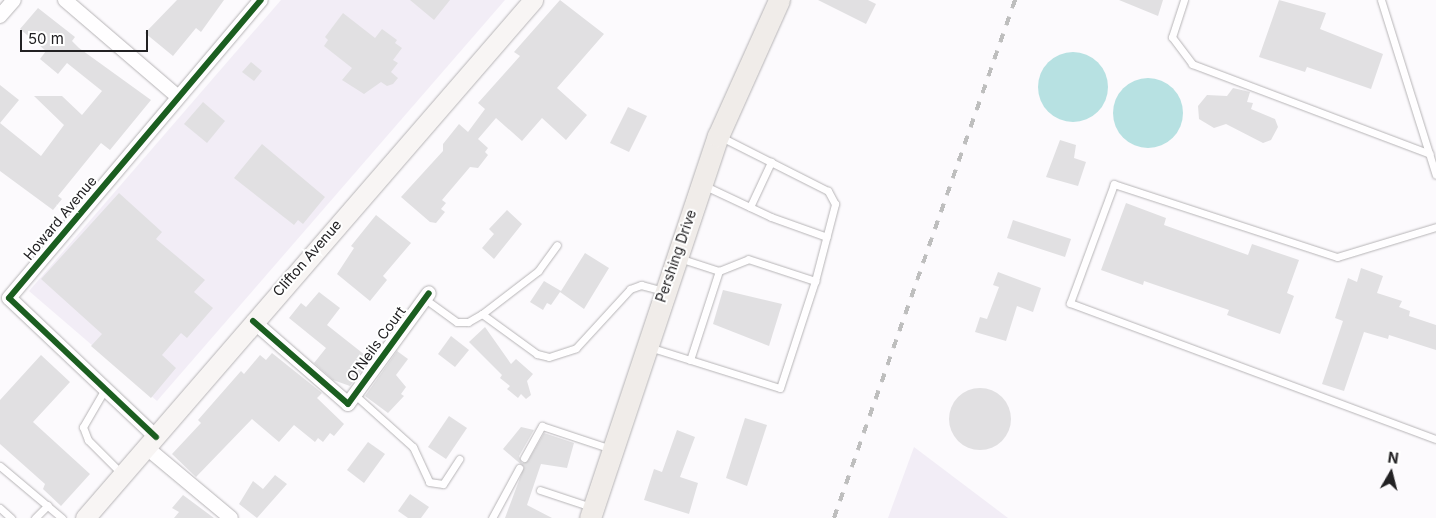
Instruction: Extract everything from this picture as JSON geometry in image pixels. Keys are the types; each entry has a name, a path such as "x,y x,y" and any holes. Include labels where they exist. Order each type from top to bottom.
{"main road":[{"name":"Clifton Avenue","path":"85,518 253,321 533,0"},
{"name":"Pershing Drive","path":"592,513 700,184 718,136 779,0"}],"street":[{"path":"0,16 14,0"},
{"path":"65,0 178,97"},
{"name":"Howard Avenue","path":"231,518 151,442 105,389 9,298 261,0"},
{"name":"O'Neils Court","path":"253,321 348,404 427,296"}],"lane":[{"path":"1184,0 1172,37 1192,64 1430,154"},
{"path":"1381,0 1436,175"},
{"path":"646,346 780,388 815,281 835,204 828,191 718,136"},
{"path":"750,207 771,162"},
{"path":"700,184 826,238"},
{"path":"1436,227 1336,257 1114,184 1070,303 1436,439"},
{"path":"427,296 457,322 482,314 538,271 557,245"},
{"path":"677,257 719,271 748,259 815,281"},
{"path":"690,360 719,271"},
{"path":"482,314 538,354 549,357 576,348 630,289 648,286 664,291"},
{"path":"105,389 83,427 88,440 123,475"},
{"path":"355,395 413,447 429,482 443,484 459,459"},
{"path":"524,458 542,426 612,450"},
{"path":"0,466 62,518"},
{"path":"492,518 519,468"},
{"path":"540,490 592,513"},
{"path":"35,518 48,505"},
{"path":"0,508 10,518"}],"shaded area":[{"path":"281,0 505,0 157,401 29,291"},
{"path":"914,447 1008,518 888,518"}],"water":[{"path":"1073,52 1086,55 1098,62 1105,74 1108,87 1105,100 1098,112 1086,119 1073,122 1060,119 1048,112 1041,100 1038,87 1041,74 1048,62 1060,55"},
{"path":"1148,78 1161,81 1173,88 1180,100 1183,113 1180,126 1173,138 1161,145 1148,148 1135,145 1123,138 1116,126 1113,113 1116,100 1123,88 1135,81"}],"building":[{"path":"177,0 224,0 201,32 196,28 173,56 145,33"},
{"path":"410,0 450,0 434,20"},
{"path":"560,0 604,34 557,88 587,115 566,140 542,118 522,141 496,118 478,139 488,148 485,152 488,155 478,168 470,167 442,200 446,203 441,209 445,212 436,223 430,222 401,197 443,151 443,144 459,124 468,132 485,109 478,103 520,56 514,52"},
{"path":"818,0 868,0 876,4 866,24"},
{"path":"1119,0 1163,0 1158,16"},
{"path":"1279,0 1326,13 1320,29 1383,54 1371,89 1307,67 1305,72 1259,57"},
{"path":"38,8 75,37 72,41 79,48 151,100 110,150 101,143 58,196 62,199 53,210 0,171 0,123 41,156 64,125 34,96 62,96 82,115 102,91 67,63 58,74 40,59 46,51 20,29"},
{"path":"343,13 375,38 382,29 397,40 395,43 402,48 393,60 398,63 391,72 398,78 393,84 387,86 381,82 364,94 342,80 352,68 324,46 328,40 325,37"},
{"path":"251,62 262,71 254,81 242,72"},
{"path":"0,85 19,100 0,123"},
{"path":"1233,88 1250,92 1247,102 1253,103 1251,109 1275,119 1278,127 1271,140 1263,143 1226,124 1214,128 1199,119 1198,106 1207,95 1227,96"},
{"path":"203,102 225,121 207,143 184,124"},
{"path":"628,107 647,116 629,152 610,143"},
{"path":"1060,140 1076,145 1074,158 1086,162 1078,186 1046,177"},
{"path":"262,144 325,197 303,224 298,220 294,225 234,178"},
{"path":"119,193 162,232 156,239 205,280 194,292 213,308 187,338 181,333 162,355 176,368 151,398 91,346 102,334 41,279"},
{"path":"1126,203 1166,218 1164,225 1248,255 1252,244 1299,260 1287,293 1294,296 1280,334 1227,315 1229,310 1144,281 1143,285 1101,270"},
{"path":"507,210 522,224 494,259 482,248 494,234 489,229"},
{"path":"376,215 411,243 383,276 387,280 370,301 337,274 354,248 351,246"},
{"path":"1013,220 1071,239 1065,257 1007,238"},
{"path":"585,253 609,268 584,309 560,292 551,305 547,303 543,310 530,302 544,281 561,291"},
{"path":"1361,268 1383,276 1377,293 1402,301 1399,307 1410,311 1409,316 1436,325 1436,350 1389,335 1388,339 1364,332 1344,391 1322,384 1343,321 1335,318 1348,278 1357,282"},
{"path":"998,272 1041,288 1033,312 1017,306 1006,341 975,332 980,317 987,319 999,287 993,285"},
{"path":"723,290 782,304 769,346 713,324"},
{"path":"319,292 340,308 327,325 370,359 350,386 333,380 314,363 326,348 289,318 301,303 306,307"},
{"path":"485,327 511,364 516,359 533,374 527,381 531,395 526,399 521,394 518,398 507,389 510,386 500,378 502,375 469,342"},
{"path":"451,336 469,350 455,367 438,354"},
{"path":"397,351 408,359 396,375 406,387 401,394 404,396 388,413 365,396"},
{"path":"272,353 322,393 317,398 344,424 334,436 330,433 323,442 318,438 315,442 294,425 279,442 252,419 196,477 172,454 201,423 198,420 241,371 244,374 260,355 266,360"},
{"path":"41,355 70,382 33,422 90,474 61,506 43,489 45,484 0,444 0,400"},
{"path":"980,388 992,390 1002,397 1009,407 1011,419 1009,431 1002,441 992,448 980,450 968,448 958,441 951,431 949,419 951,407 958,397 968,390"},
{"path":"449,416 467,428 446,459 428,447"},
{"path":"745,418 767,425 747,486 726,478"},
{"path":"521,427 534,430 519,456 522,463 528,461 544,433 574,443 567,468 541,464 527,505 552,518 505,518 524,467 503,449"},
{"path":"677,430 695,437 680,477 698,483 689,514 644,500 654,469 662,472"},
{"path":"368,442 385,454 364,483 347,470"},
{"path":"275,475 287,484 257,518 239,504 253,481 263,489"},
{"path":"410,494 429,507 421,518 408,518 398,511"},
{"path":"183,495 214,518 174,518 179,512 172,508"}],"railway":[{"path":"834,518 1015,0"}],"cycle path":[{"path":"156,437 9,298 261,0"},
{"path":"253,321 348,404 429,293"}]}
